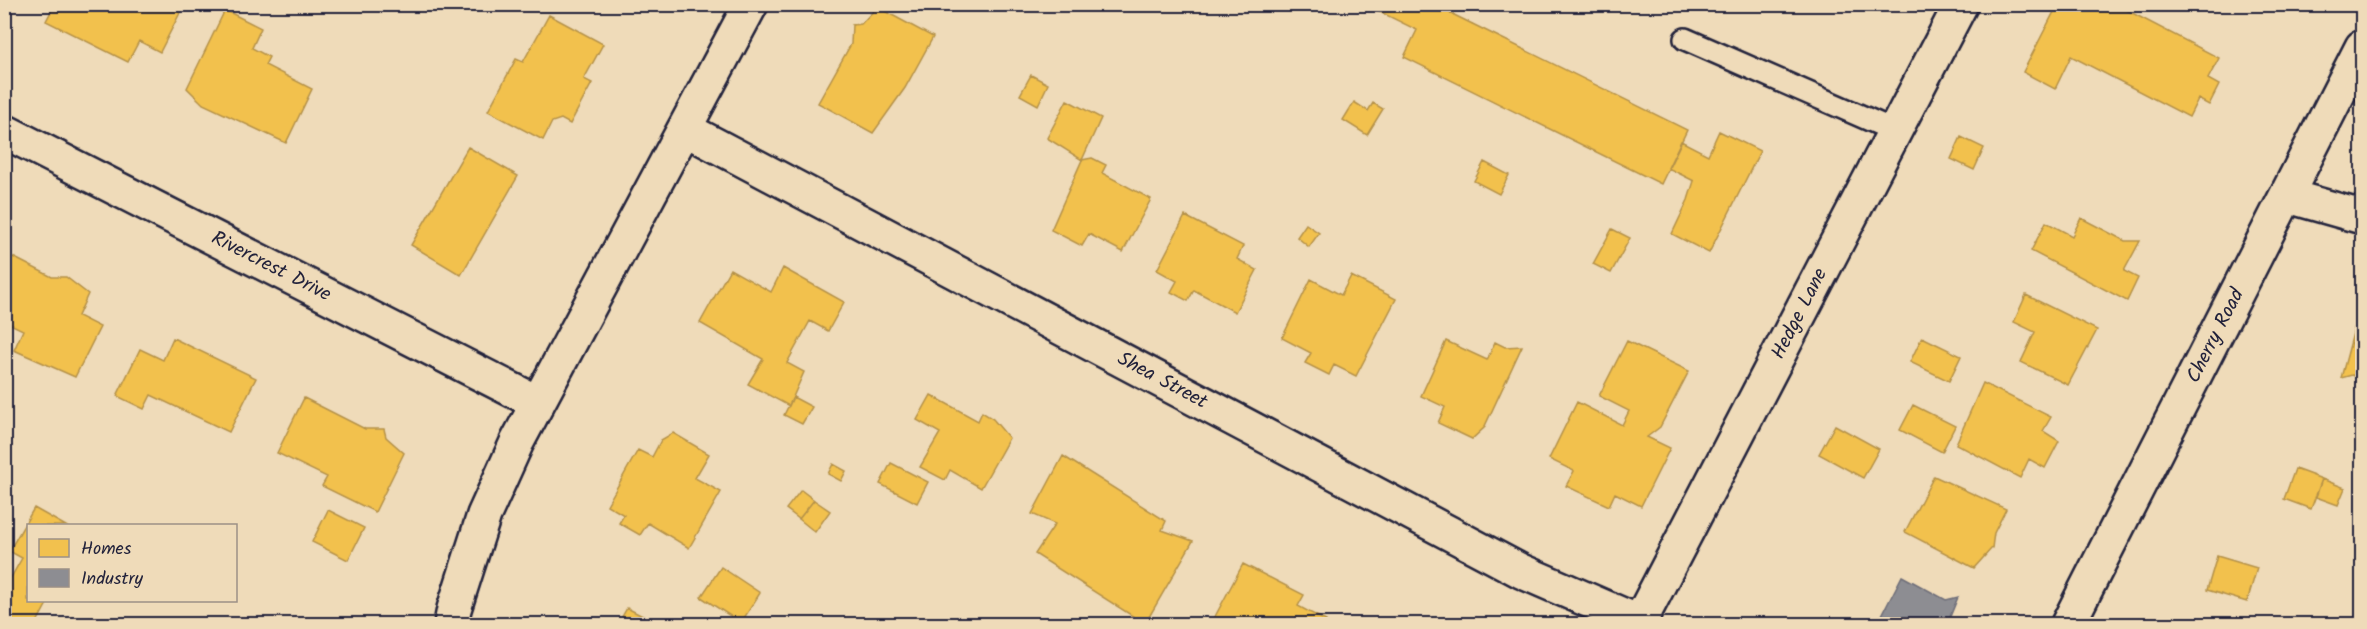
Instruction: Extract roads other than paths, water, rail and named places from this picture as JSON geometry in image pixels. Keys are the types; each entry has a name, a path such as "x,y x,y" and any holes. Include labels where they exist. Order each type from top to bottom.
{"street":[{"path":"451,624 484,515 517,442 752,4"},
{"name":"Hedge Lane","path":"1641,624 1961,4"},
{"name":"Cherry Road","path":"2068,624 2362,47"},
{"name":"Shea Street","path":"686,129 1521,571 1641,624"},
{"name":"Rivercrest Drive","path":"4,131 538,403"},
{"path":"2288,196 2362,217"}],"lane":[{"path":"1684,39 1895,132"}]}
